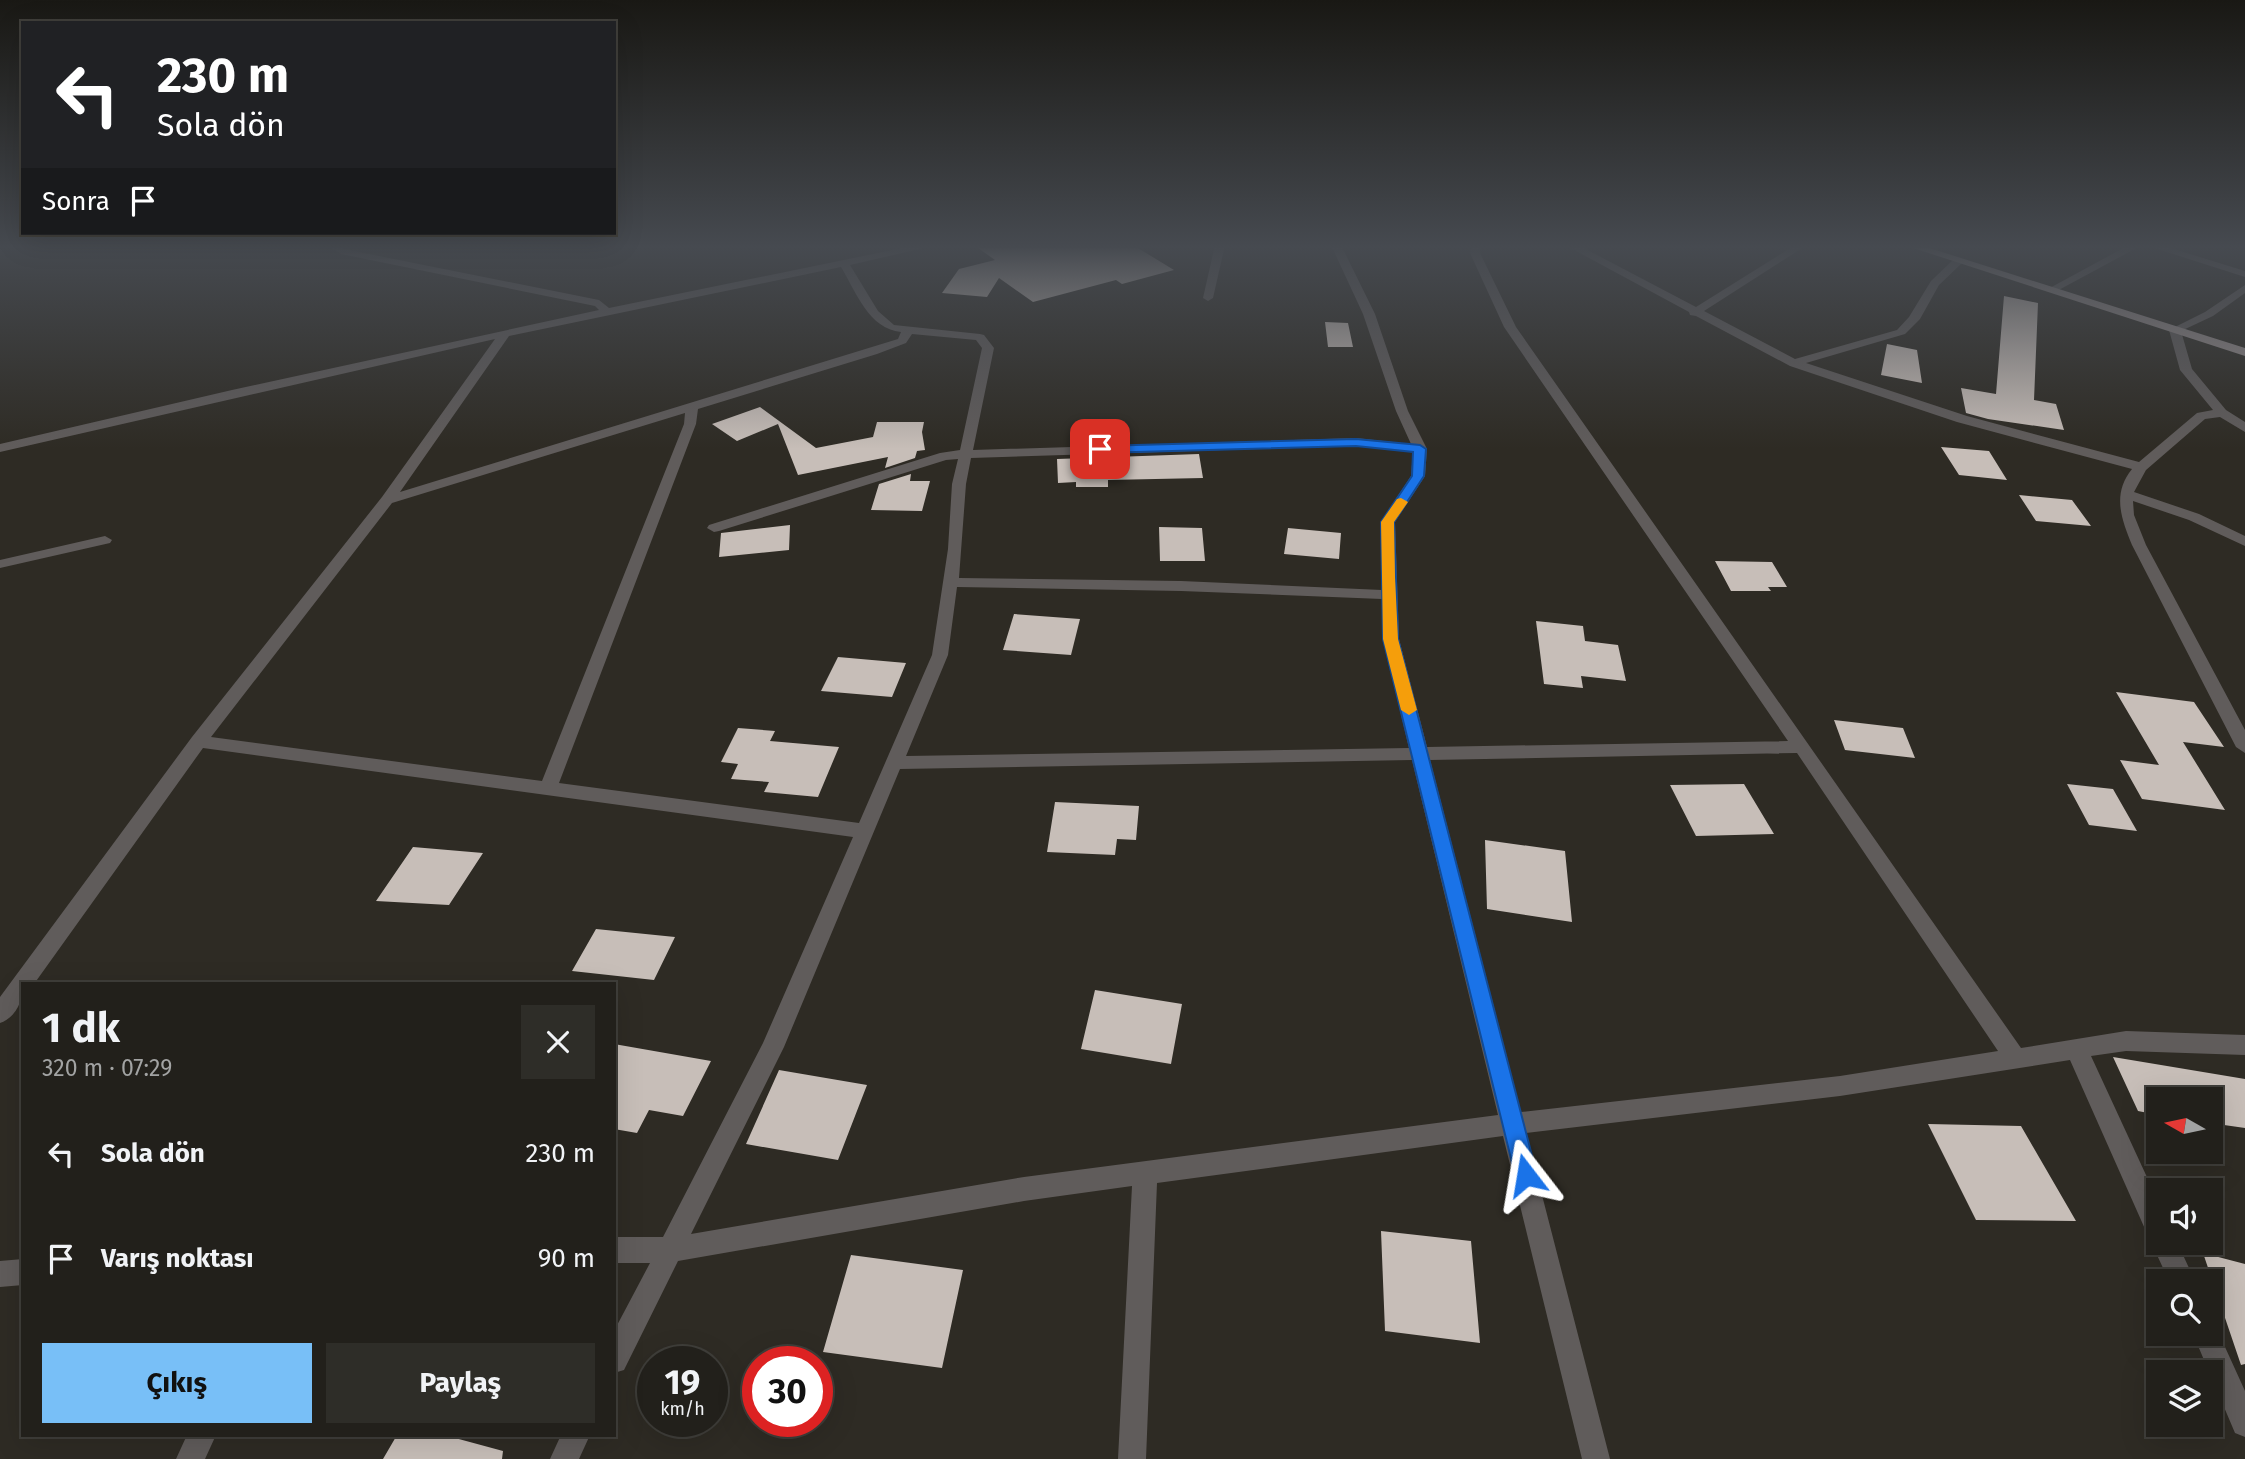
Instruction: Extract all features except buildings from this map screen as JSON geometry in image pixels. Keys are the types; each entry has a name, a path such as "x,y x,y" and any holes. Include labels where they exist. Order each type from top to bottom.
{"main road":[{"path":"2123,313 2245,352"}],"street":[{"path":"0,448 158,410 607,313"},
{"path":"616,1356 773,1046 940,655 951,582 964,454 988,348 980,337 891,328 874,313"},
{"path":"1369,313 1402,411 1420,449 1418,476 1388,522 1391,639 1596,1459"},
{"path":"1503,313 1510,327 2016,1059"},
{"path":"1694,313 1794,363 1962,419 2141,467"},
{"path":"1794,363 1901,332 1917,313"},
{"path":"2210,313 2175,330 2186,370 2222,413 2245,428"},
{"path":"387,500 873,352 902,341 908,331"},
{"path":"23,982 198,741 387,500 504,335"},
{"path":"548,788 690,424 692,407"},
{"path":"2222,413 2201,416 2141,467 2132,478 2126,494 2127,515 2139,545 2245,747"},
{"path":"713,528 945,456 1356,442 1420,449"},
{"path":"2126,494 2194,517 2245,542"},
{"path":"0,564 106,540"},
{"path":"951,582 1181,586 1389,595"},
{"path":"198,741 863,831"},
{"path":"892,764 1802,747"},
{"path":"0,1014 21,985"},
{"path":"616,1250 670,1250 1024,1189 1514,1124 1840,1086 2126,1041 2245,1045"},
{"path":"2076,1049 2146,1203"},
{"path":"1132,1459 1145,1173"},
{"path":"0,1273 21,1272"},
{"path":"2211,1346 2245,1423"},
{"path":"190,1459 201,1437"},
{"path":"564,1459 575,1437"}],"slow traffic":[{"path":"1401,502 1388,522 1388,577 1391,639 1409,710"}],"route":[{"path":"1100,449 1356,442 1420,449 1418,476 1388,522 1391,639 1526,1175"}]}
